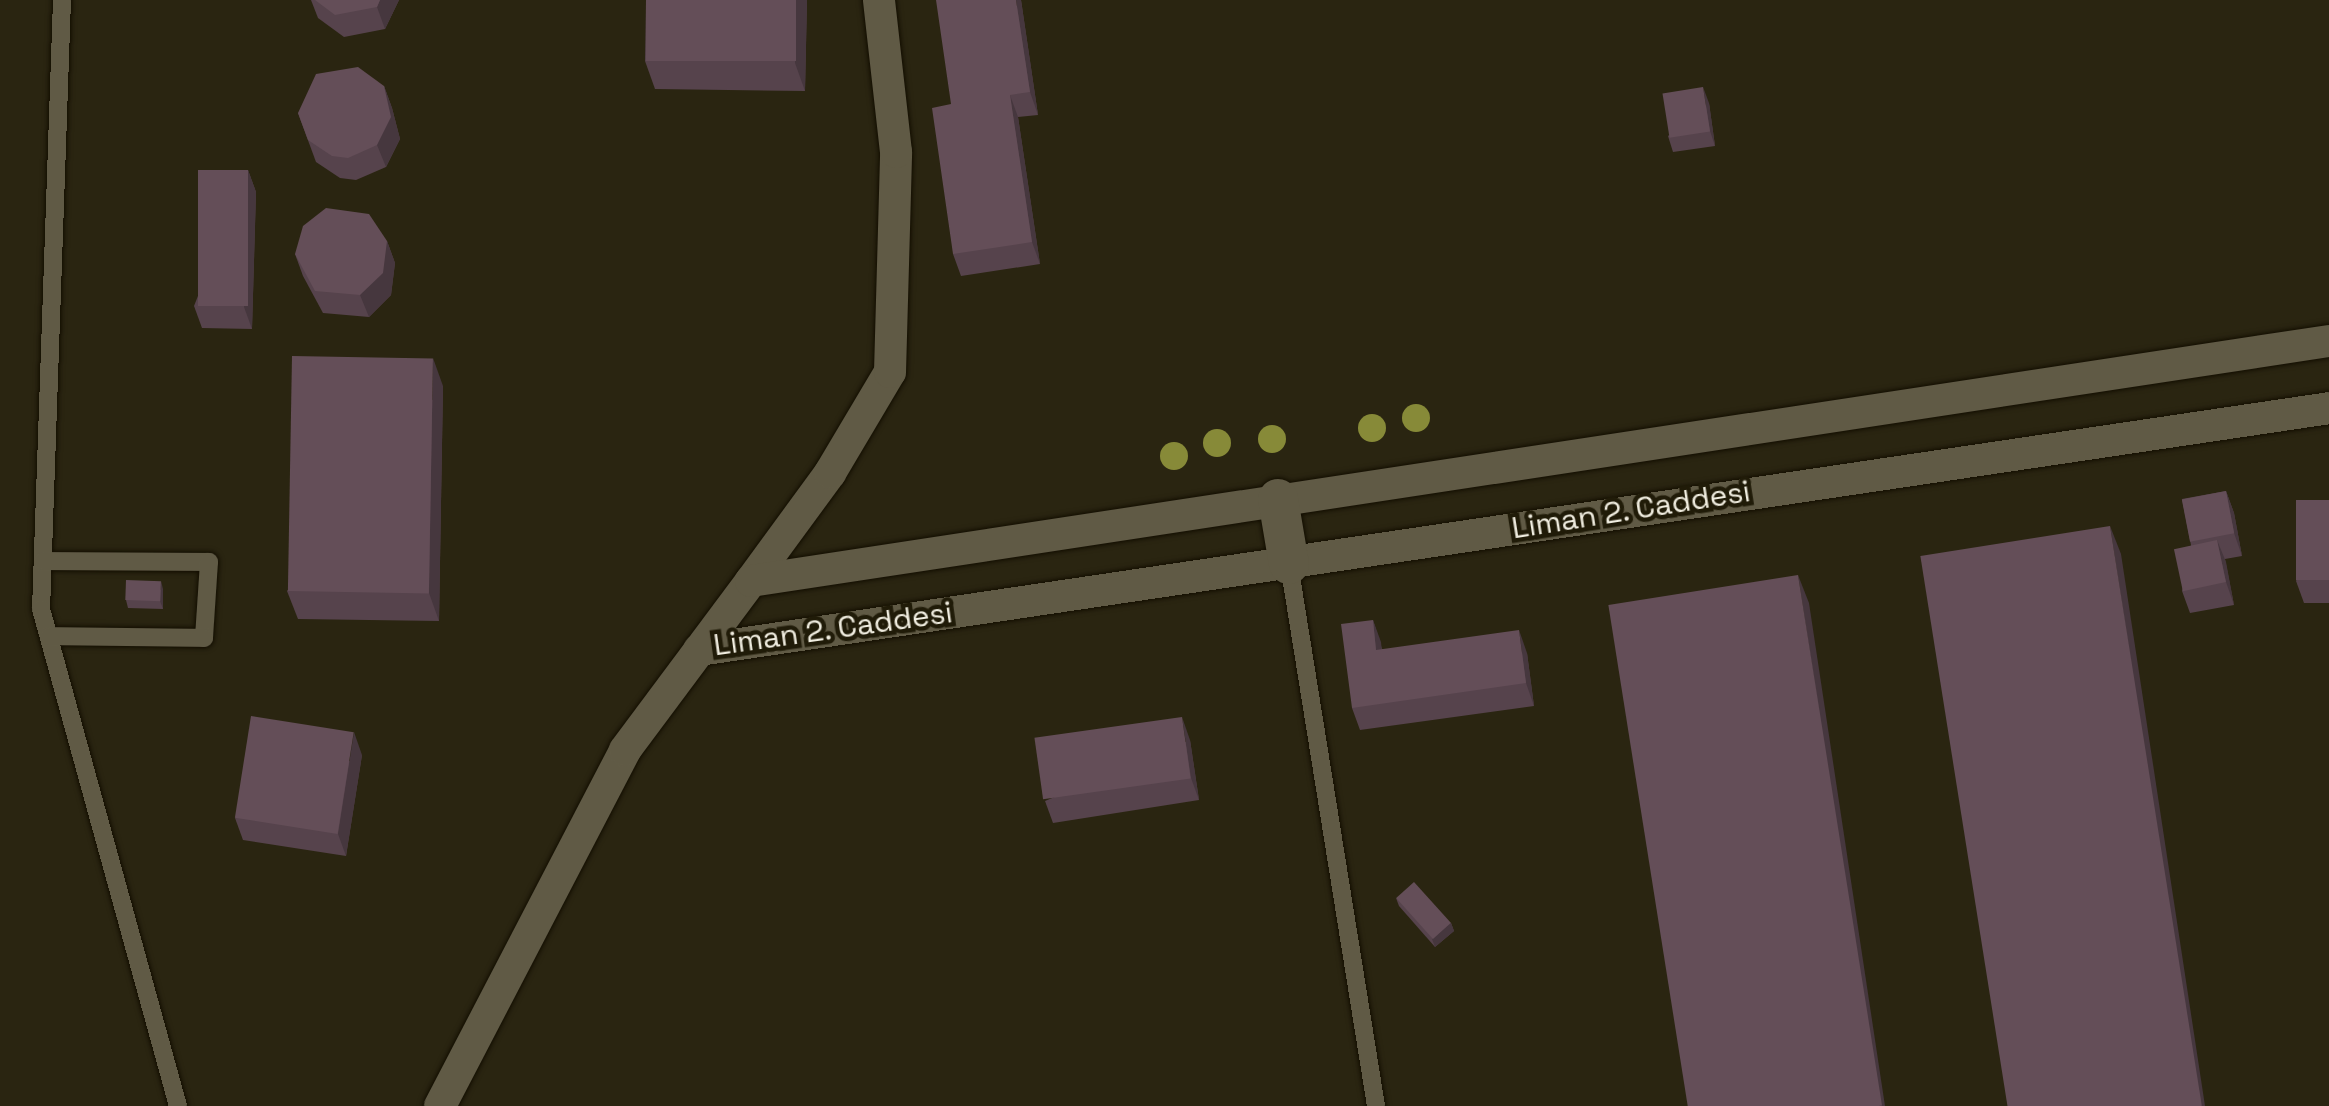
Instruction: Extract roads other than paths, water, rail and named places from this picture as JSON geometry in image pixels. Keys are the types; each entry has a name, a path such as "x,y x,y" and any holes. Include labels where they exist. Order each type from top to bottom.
{"street":[{"path":"751,581 830,473 890,372 896,152 880,0"},
{"name":"Liman 2. Caddesi","path":"699,650 751,581 2329,341"},
{"name":"Liman 2. Caddesi","path":"699,650 1289,564 1863,473 2329,408"},
{"path":"1278,499 1289,564"},
{"path":"440,1106 625,750 699,650"}],"lane":[{"path":"62,0 41,608 178,1106"},
{"path":"43,561 209,562 204,638 49,636"},
{"path":"1289,564 1376,1106"}]}
